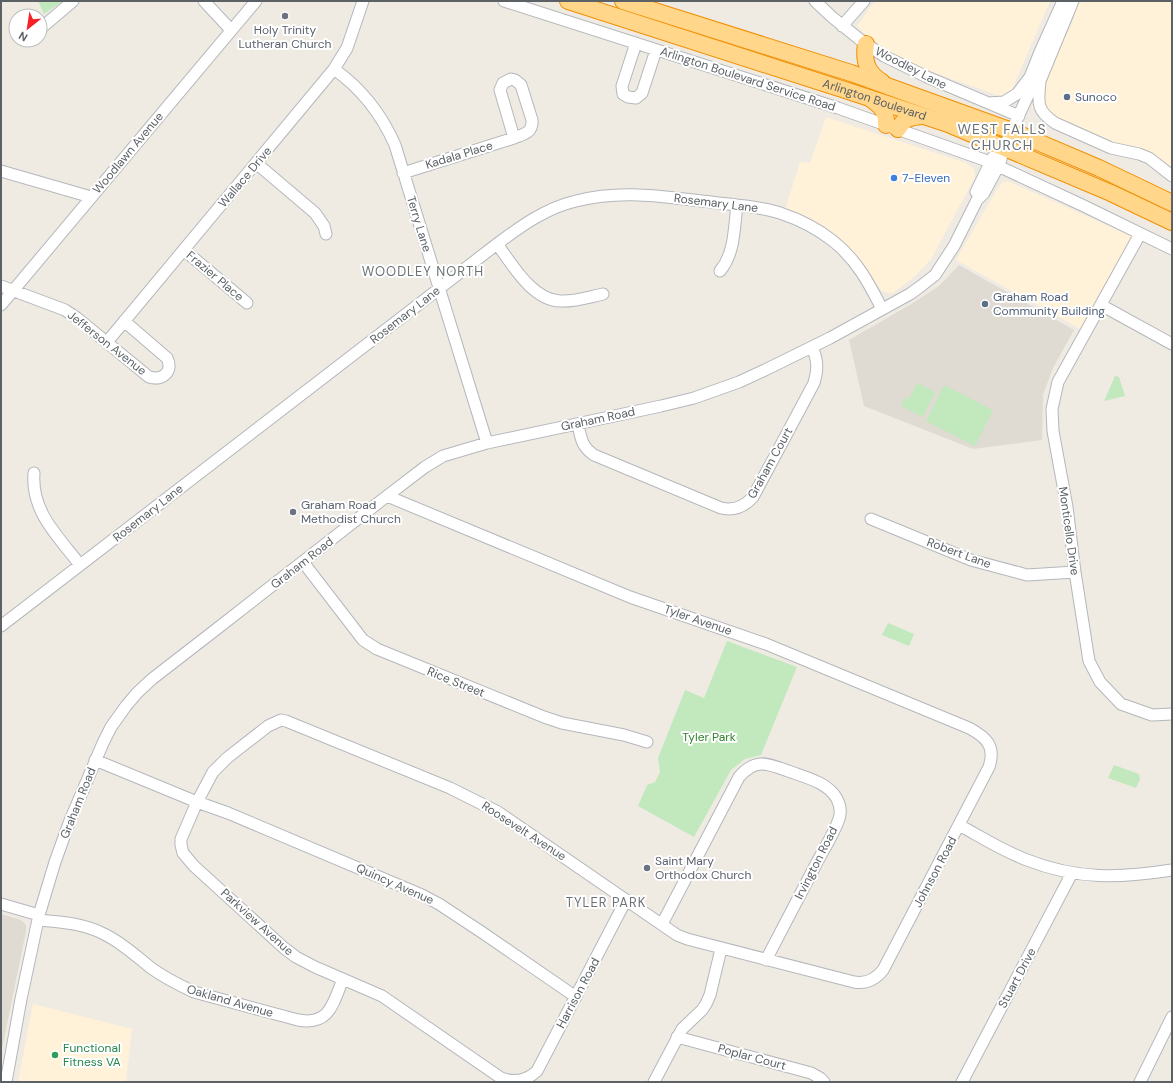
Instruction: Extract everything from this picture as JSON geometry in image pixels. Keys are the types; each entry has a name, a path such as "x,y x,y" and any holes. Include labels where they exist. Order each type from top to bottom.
{"highway":[{"name":"Arlington Boulevard","path":"568,1 948,124 1112,192 1172,222"},
{"name":"Arlington Boulevard","path":"623,1 740,37 890,87 1012,131 1099,168 1172,203"},
{"path":"866,44 865,59 869,71 874,77 890,87"},
{"path":"867,97 877,103 884,110 892,127 900,124 906,119 922,116"}],"street":[{"path":"48,22 73,1"},
{"path":"204,1 231,30"},
{"name":"Woodlawn Avenue","path":"1,305 256,1"},
{"name":"Wallace Drive","path":"107,342 334,69 347,48 363,1"},
{"name":"Arlington Boulevard Service Road","path":"504,1 892,127 994,164 1079,203 1172,249"},
{"name":"Woodley Lane","path":"815,1 842,26 866,44 904,67 1019,116"},
{"path":"842,26 864,1"},
{"path":"1063,1 1040,52 1035,79 1038,103 1042,112 1055,123 1111,148 1139,154 1149,158 1172,176"},
{"name":"Graham Road","path":"6,1082 21,1000 39,918 55,862 69,823 95,760 112,727 137,693 164,669 387,496 425,467 443,456 487,442 578,424 694,398 739,382 812,347 910,294 924,284 935,275 954,246 977,200 976,192 994,164 1002,159 1004,148 1035,79 1073,1"},
{"path":"636,43 622,86 623,94 628,97 636,98 642,93 656,50"},
{"name":"Terry Lane","path":"334,69 358,88 371,103 383,121 395,145 487,442"},
{"name":"Kadala Place","path":"403,172 514,138 527,133 532,126 532,120 521,85 515,80 511,79 503,83 500,90 514,138"},
{"path":"989,103 1004,102 1017,94 1035,79"},
{"path":"256,163 315,213 324,226 326,234"},
{"path":"1,171 91,198"},
{"name":"Rosemary Lane","path":"1,626 497,244 522,226 555,208 574,201 599,196 637,194 769,210 780,213 800,221 833,240 844,250 866,278 882,309"},
{"path":"720,272 730,257 737,206"},
{"name":"Monticello Drive","path":"1140,234 1058,382 1052,409 1052,431 1067,507 1075,572 1089,661 1100,682 1121,704 1152,715 1172,714"},
{"path":"497,244 528,284 542,296 558,302 602,294"},
{"name":"Frazier Place","path":"184,250 247,303"},
{"name":"Jefferson Avenue","path":"1,286 65,310 77,318 149,377 155,379 166,375 169,365 167,358 124,321"},
{"path":"1101,305 1172,344"},
{"name":"Graham Court","path":"578,424 582,443 594,455 721,508 741,512 753,498 814,383 818,365 816,355 812,347"},
{"path":"34,473 34,493 41,514 80,565"},
{"name":"Tyler Avenue","path":"387,496 630,597 766,644 969,728 980,734 988,743 992,754 991,761"},
{"name":"Robert Lane","path":"871,519 971,560 1027,574 1075,572"},
{"name":"Rice Street","path":"303,562 363,640 377,649 544,718 569,725 624,735 647,742"},
{"name":"Roosevelt Avenue","path":"197,802 214,772 226,758 268,726 281,720 286,721 450,788 482,803 498,812 677,935 766,960 854,982 861,983 873,979"},
{"path":"95,760 197,802"},
{"name":"Johnson Road","path":"873,979 883,970 991,761"},
{"name":"Irvington Road","path":"662,924 739,777 745,770 757,764 762,763 775,766 828,788 837,800 840,814 827,843 766,960"},
{"name":"Parkview Avenue","path":"197,802 181,839 181,845 186,857 284,948 296,957 315,967 382,996 501,1078 511,1081 523,1080"},
{"name":"Quincy Avenue","path":"197,802 228,813 422,895 439,904 483,933 576,997"},
{"path":"959,825 1008,852 1026,860 1045,867 1072,873 1100,876 1127,876 1172,870"},
{"name":"Stuart Drive","path":"962,1082 1072,873"},
{"name":"Harrison Road","path":"523,1080 537,1071 626,900"},
{"name":"Oakland Avenue","path":"1,904 39,918 71,923 105,934 152,969 178,985 194,992 298,1020 311,1022 329,1012 343,979"},
{"path":"654,1082 677,1037 706,1004 710,995 721,948"},
{"path":"1140,1082 1172,1017"},
{"name":"Poplar Court","path":"677,1037 810,1073 820,1078 824,1082"}],"shaded area":[{"path":"875,1 1050,1 1010,94 1000,96 924,69 875,44 857,26"},
{"path":"1078,1 1172,1 1172,172 1031,108 1073,21"},
{"path":"826,117 966,163 974,169 975,177 931,259 913,278 893,293 882,291 855,255 785,210 800,162 810,163"},
{"path":"1003,182 1010,182 1138,239 1086,332 956,260 999,186"},
{"path":"959,265 1074,330 1053,368 1043,395 1042,440 973,449 864,406 849,340 913,303 939,286"},
{"path":"1,914 21,920 26,925 26,931 1,1054"},
{"path":"33,1004 132,1029 126,1082 18,1082"}],"green space":[{"path":"38,1 63,1 48,11 48,8 41,8"},
{"path":"1115,376 1119,377 1125,396 1104,401"},
{"path":"917,383 935,392 923,417 901,406 905,397 909,399"},
{"path":"944,385 993,410 975,446 926,421"},
{"path":"888,623 914,634 909,646 882,635"},
{"name":"Tyler Park","path":"727,641 797,667 761,755 745,759 731,770 694,837 638,806 647,785 655,782 660,772 658,758 685,690 704,698"},
{"path":"1114,765 1139,774 1140,779 1136,788 1108,778"}],"place":[{"name":"Holy Trinity Lutheran Church","path":"285,16"},
{"name":"Sunoco","path":"1067,97"},
{"name":"7-Eleven","path":"894,178"},
{"name":"Graham Road Community Building","path":"985,304"},
{"name":"Graham Road Methodist Church","path":"293,512"},
{"name":"Saint Mary Orthodox Church","path":"647,868"},
{"name":"Functional Fitness VA","path":"55,1055"}],"district":[{"name":"WEST FALLS CHURCH","path":"1002,138"},
{"name":"WOODLEY NORTH","path":"423,271"},
{"name":"TYLER PARK","path":"606,902"}]}
